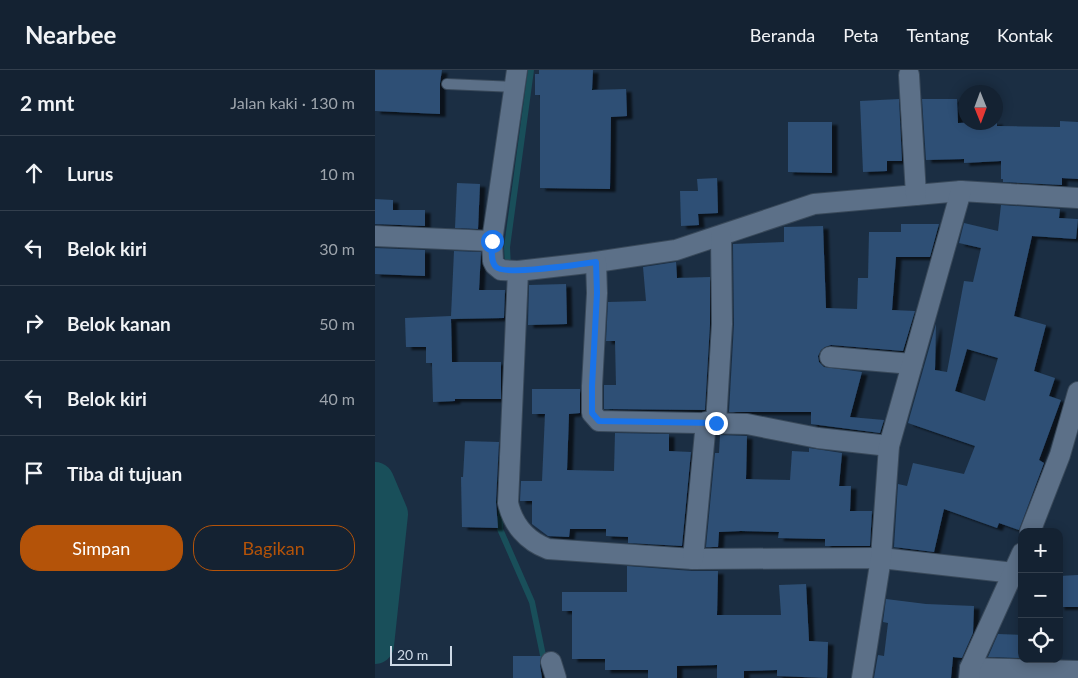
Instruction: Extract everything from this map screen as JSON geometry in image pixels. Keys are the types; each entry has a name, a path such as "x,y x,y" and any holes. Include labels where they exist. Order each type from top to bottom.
{"street":[{"path":"909,75 916,195"},
{"path":"516,79 492,241 495,266 511,271 596,262 675,250 814,204 961,192 1078,198"},
{"path":"862,678 881,558 889,446 961,192"},
{"path":"375,236 492,241"},
{"path":"693,559 722,324 721,236"},
{"path":"596,262 597,293 592,413 599,421 747,424 818,438 889,446"},
{"path":"511,271 508,503 511,516 525,535 537,545 548,549 693,559 881,558 1014,573"},
{"path":"830,357 911,364"},
{"path":"1032,528 1059,455 1078,392"},
{"path":"1018,563 969,673 1078,671"}],"lane":[{"path":"447,84 516,79"}],"building":[{"path":"375,70 442,70 440,114 375,111"},
{"path":"539,70 593,70 592,90 626,89 627,116 611,117 610,189 540,188 540,95 535,95 535,74 539,74"},
{"path":"899,99 902,161 887,161 887,171 863,172 860,101"},
{"path":"922,99 957,99 958,130 1003,130 1003,126 1060,127 1060,121 1078,122 1078,179 1062,178 1062,185 1003,182 1003,179 1001,179 1001,161 964,163 964,159 926,160"},
{"path":"788,122 832,122 832,173 788,172"},
{"path":"717,178 718,213 698,214 699,225 681,226 680,191 698,191 697,179"},
{"path":"457,183 480,184 478,229 455,228"},
{"path":"375,199 393,200 393,210 425,210 425,226 375,224"},
{"path":"1001,205 1060,209 1059,218 1078,219 1076,239 1032,236 1014,316 1046,325 1034,371 1055,378 1049,396 1061,400 1039,460 1044,463 1018,530 999,523 997,528 944,509 934,552 894,547 898,484 907,486 913,463 964,474 975,446 908,423 936,324 935,370 947,372 964,281 973,282 981,248 959,243 964,223 998,231","holes":["967,349 998,358 985,401 955,391"]},
{"path":"901,224 939,224 930,257 896,257 892,310 915,311 903,351 831,345 821,350 818,356 819,362 824,367 862,372 850,417 884,420 880,433 811,424 811,412 729,412 734,324 733,244 784,242 784,227 823,226 826,308 857,309 858,278 868,278 869,232 901,232"},
{"path":"375,248 425,250 425,276 375,274"},
{"path":"454,251 481,252 479,290 505,290 504,318 451,319 452,362 501,362 501,399 455,399 455,401 433,402 432,363 426,363 426,347 406,347 405,318 451,316"},
{"path":"676,262 677,278 710,277 710,324 705,410 604,409 604,385 616,385 615,341 606,341 608,302 646,301 643,267"},
{"path":"566,284 567,324 528,325 529,285"},
{"path":"532,389 580,389 580,413 569,414 567,470 614,471 615,433 669,434 669,451 691,452 682,546 628,543 628,537 606,536 606,529 570,529 569,537 548,536 532,524 532,501 520,501 521,481 542,481 545,414 532,414"},
{"path":"720,435 747,436 746,479 790,480 792,451 809,452 809,448 842,453 839,486 851,486 850,511 872,511 870,546 825,546 825,539 778,538 779,532 741,531 719,532 718,547 706,547 715,453 719,453"},
{"path":"465,441 499,442 496,502 498,528 462,527 461,477 463,477"},
{"path":"627,566 718,571 717,615 781,615 779,585 806,584 809,641 828,642 827,678 777,676 777,670 744,671 744,678 717,678 717,665 677,666 677,678 648,678 648,670 605,670 605,659 572,659 572,611 562,611 562,592 627,592"},
{"path":"1078,575 1078,607 1063,607 1063,576"},
{"path":"886,599 926,604 974,606 973,633 962,658 953,657 951,678 874,678 878,655 884,656 888,623 883,622"},
{"path":"998,634 1018,635 1018,658 988,657"},
{"path":"513,656 541,656 542,678 513,678"}],"waterway":[{"path":"508,268 507,247 531,70"},
{"path":"375,481 389,514 375,645"},
{"path":"501,507 500,529 532,602 545,665"}],"route":[{"path":"492,241 493,261 495,266 501,270 518,271 596,262 597,293 592,386 592,413 595,418 605,422 716,423"}]}
